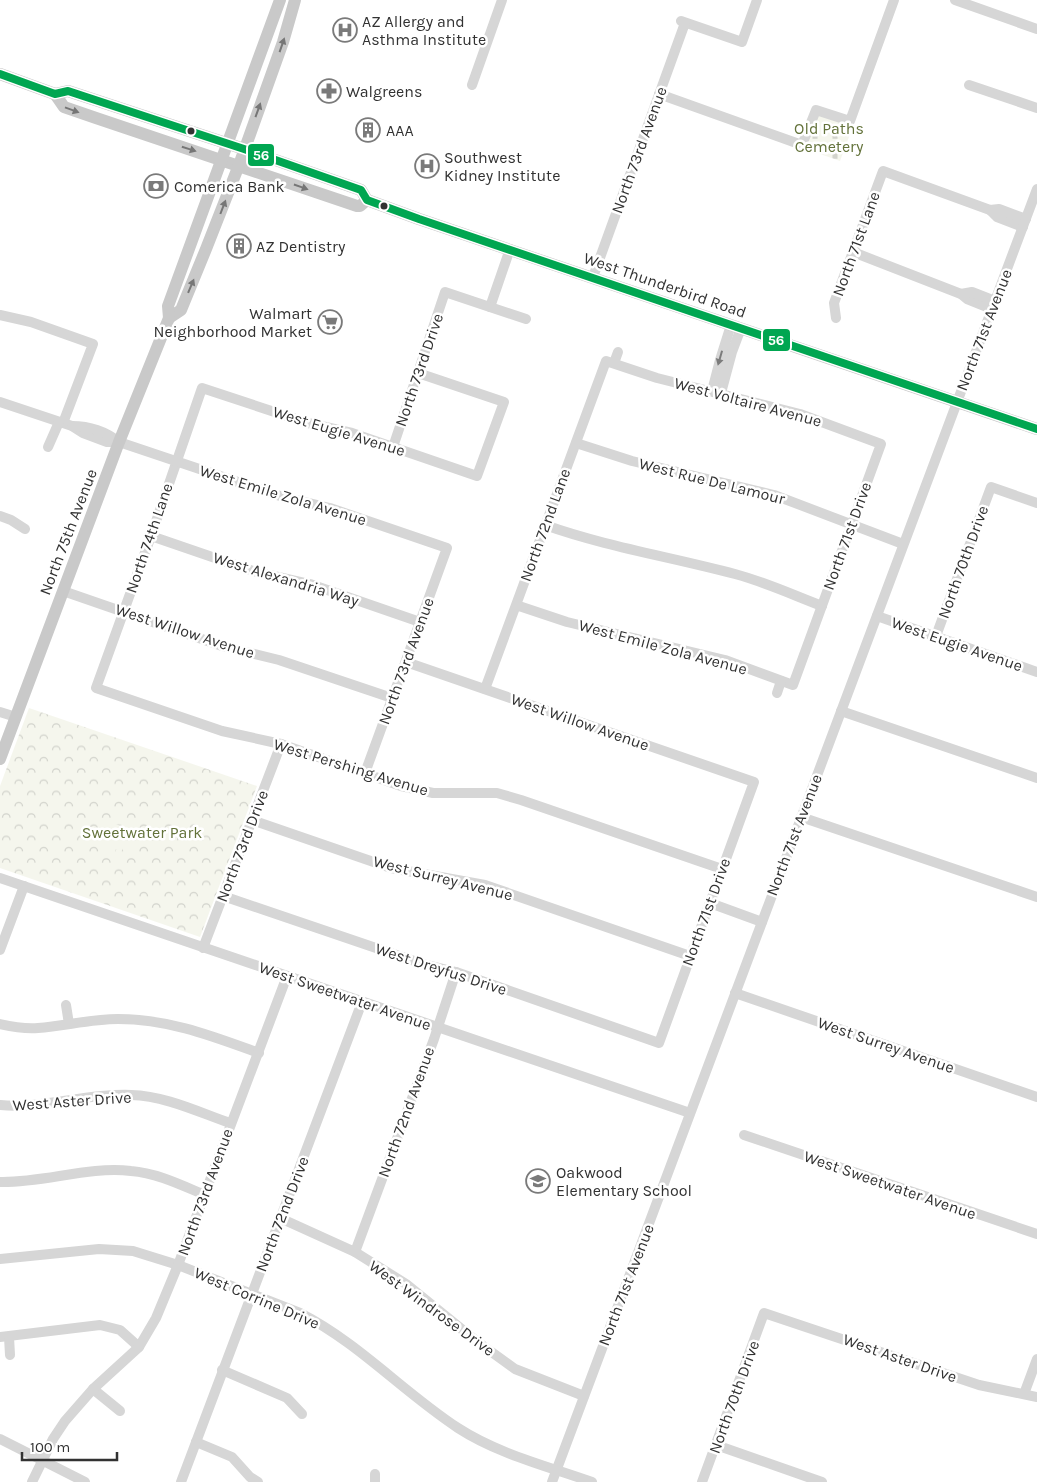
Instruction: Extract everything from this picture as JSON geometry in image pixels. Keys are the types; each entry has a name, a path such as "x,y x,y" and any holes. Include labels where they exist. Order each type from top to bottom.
{"main road":[{"name":"North 75th Avenue","path":"0,758 169,318 168,306 280,0"},
{"name":"North 75th Avenue","path":"169,318 181,310 210,242 283,42 295,0"},
{"name":"West Thunderbird Road","path":"0,74 55,94 68,91 228,143 361,190 367,200 1037,429"},
{"name":"West Thunderbird Road","path":"55,94 64,107 358,206 367,200"}],"street":[{"path":"472,85 502,0"},
{"name":"North 73rd Avenue","path":"593,277 659,94 682,22 742,42 757,0"},
{"path":"659,94 802,145 816,110 850,121 894,0"},
{"path":"955,0 1037,30"},
{"path":"969,85 1037,108"},
{"name":"North 71st Lane","path":"836,318 834,303 883,171 990,210 999,209 1006,216 1025,223"},
{"name":"North 71st Avenue","path":"552,1482 1037,188"},
{"path":"510,249 490,307 526,319"},
{"path":"853,252 961,294 972,292 975,298 994,305"},
{"name":"North 73rd Drive","path":"393,447 445,292 490,307"},
{"path":"0,316 31,322 93,344 65,424 48,447"},
{"path":"716,392 732,352 736,326"},
{"path":"610,362 618,352"},
{"name":"West Voltaire Avenue","path":"610,362 657,378 800,414 881,444"},
{"name":"North 72nd Lane","path":"485,689 576,442 610,362"},
{"name":"West Eugie Avenue","path":"202,388 294,418 346,431 477,476 504,402 418,373"},
{"name":"North 74th Lane","path":"96,688 152,536 202,388"},
{"path":"0,402 65,424 107,442 120,442"},
{"name":"West Emile Zola Avenue","path":"120,442 280,496 330,508 447,548"},
{"name":"West Rue De Lamour","path":"576,442 632,461 774,495 903,544"},
{"name":"North 71st Drive","path":"793,685 881,444"},
{"name":"North 70th Drive","path":"936,636 991,487 1037,503"},
{"path":"0,516 11,520 25,529"},
{"path":"545,525 574,536 604,544 749,578 822,606"},
{"name":"West Alexandria Way","path":"152,536 253,571 310,584 420,622"},
{"name":"North 73rd Avenue","path":"365,774 447,548"},
{"name":"West Willow Avenue","path":"63,591 222,646 279,660 392,698"},
{"name":"West Emile Zola Avenue","path":"516,605 568,622 725,660 793,685"},
{"name":"West Eugie Avenue","path":"877,616 1037,672"},
{"name":"West Willow Avenue","path":"406,662 754,782"},
{"path":"776,693 781,681"},
{"name":"West Pershing Avenue","path":"96,688 222,731 280,744 401,786 433,793 497,793 538,805 722,869"},
{"path":"841,711 1037,778"},
{"path":"0,712 16,717"},
{"name":"North 73rd Drive","path":"203,948 280,744"},
{"name":"North 71st Drive","path":"659,1043 754,782"},
{"path":"801,817 1037,897"},
{"name":"West Surrey Avenue","path":"252,820 391,868 485,885 690,956"},
{"name":"West Sweetwater Avenue","path":"0,878 690,1114"},
{"path":"0,950 24,886"},
{"name":"West Dreyfus Drive","path":"223,896 423,964 456,972 659,1043"},
{"path":"710,903 762,922"},
{"name":"North 72nd Avenue","path":"355,1252 438,1028 456,972"},
{"name":"North 73rd Avenue","path":"32,1482 53,1439 65,1421 93,1389 139,1346 156,1318 259,1053 286,976"},
{"name":"West Surrey Avenue","path":"735,993 1037,1097"},
{"name":"North 72nd Drive","path":"181,1482 362,1002"},
{"path":"66,1005 69,1024"},
{"path":"0,1024 19,1028 38,1028 117,1019 159,1022 186,1027 259,1053"},
{"name":"West Aster Drive","path":"0,1105 24,1105 116,1095 144,1096 175,1103 230,1124"},
{"name":"West Sweetwater Avenue","path":"744,1136 1037,1234"},
{"path":"0,1182 122,1170 156,1176 205,1194"},
{"name":"West Windrose Drive","path":"280,1218 355,1252 406,1284 475,1340 515,1369 584,1396"},
{"name":"West Corrine Drive","path":"0,1259 99,1249 133,1250 178,1265 300,1313 330,1330 360,1351 442,1417 467,1434 501,1450 592,1482"},
{"name":"North 70th Drive","path":"702,1482 764,1312"},
{"name":"West Aster Drive","path":"764,1312 979,1385 1037,1397"},
{"path":"10,1355 5,1337 61,1328 100,1325 120,1330 139,1346"},
{"path":"1024,1394 1037,1359"},
{"path":"222,1370 287,1398 302,1414"},
{"path":"93,1389 120,1411"},
{"path":"0,1439 85,1482"},
{"path":"196,1442 232,1458 250,1477 258,1482"},
{"path":"716,1446 822,1482"}],"green space":[{"name":"Old Paths Cemetery","path":"819,114 853,126 840,161 806,149"},
{"name":"Sweetwater Park","path":"29,708 257,786 200,937 0,868 0,786"},
{"path":"109,822 124,827 121,835 127,837 122,851 116,849 113,858 99,853 102,845 95,842 100,828 106,830"}],"transit line":[{"name":"56","path":"0,74 55,94 68,91 244,149 361,190 367,200 419,219 1037,429"}],"place":[{"name":"AZ Allergy and Asthma Institute","path":"345,30"},
{"name":"Walgreens","path":"329,91"},
{"name":"AAA","path":"368,130"},
{"name":"Southwest Kidney Institute","path":"427,166"},
{"name":"Comerica Bank","path":"156,186"},
{"name":"AZ Dentistry","path":"239,246"},
{"name":"Walmart Neighborhood Market","path":"330,322"},
{"name":"Oakwood Elementary School","path":"538,1181"}]}
